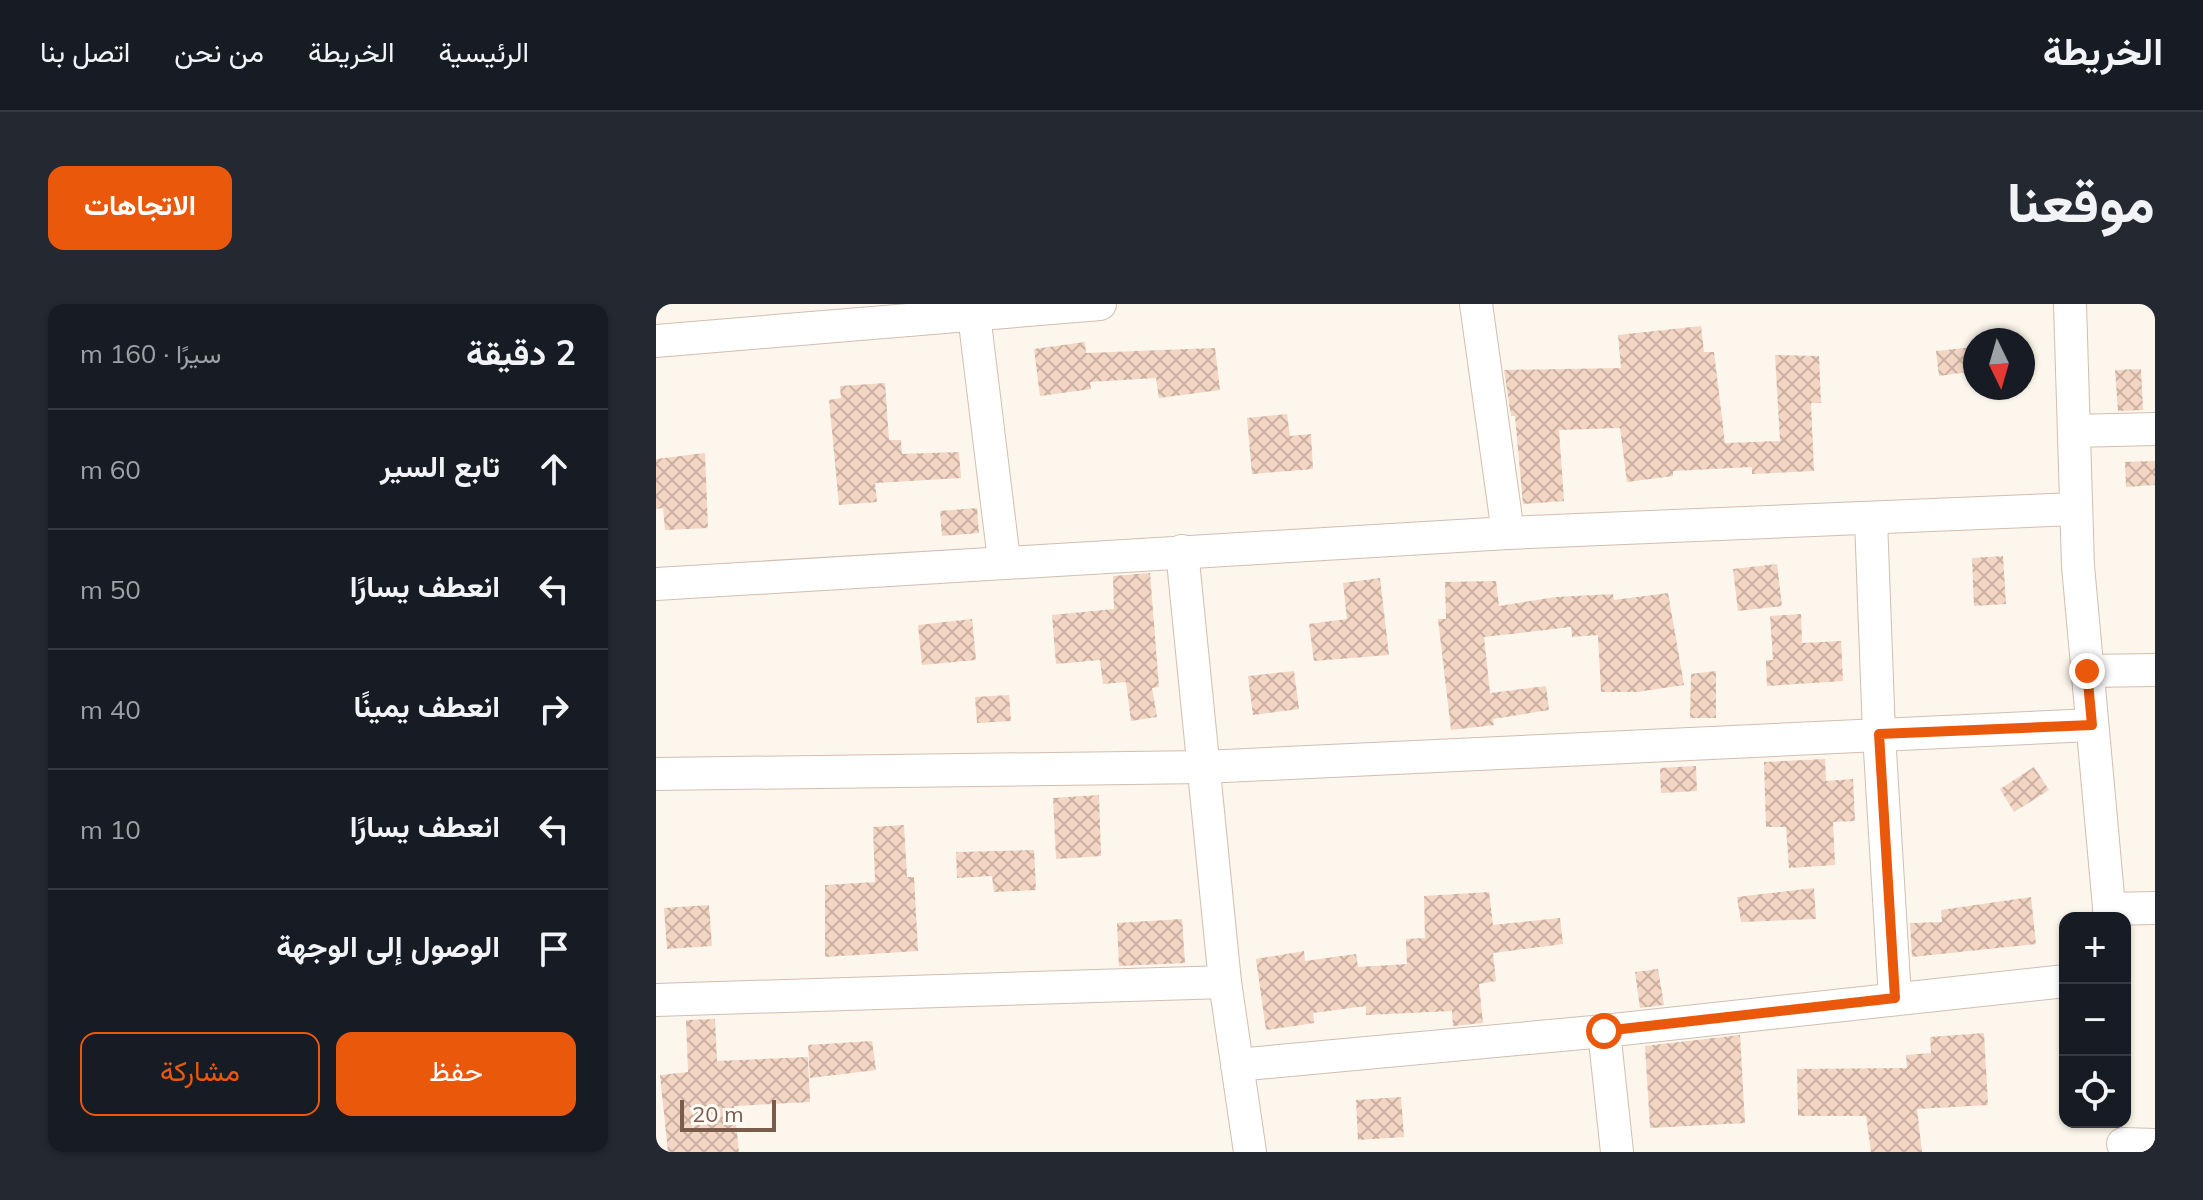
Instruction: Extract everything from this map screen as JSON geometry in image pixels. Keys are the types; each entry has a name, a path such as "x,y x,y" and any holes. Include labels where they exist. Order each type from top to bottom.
{"street":[{"path":"656,341 1100,304"},
{"path":"1476,304 1508,533"},
{"path":"2070,304 2076,509 2109,912"},
{"path":"974,315 1004,560"},
{"path":"2074,431 2155,429"},
{"path":"656,584 1004,560 1508,533 2076,509"},
{"path":"1871,520 1879,734 1895,998"},
{"path":"1182,551 1225,982 1250,1152"},
{"path":"2087,671 2155,670"},
{"path":"656,774 1204,767 2092,725"},
{"path":"2124,912 2155,908"},
{"path":"656,1000 1225,982"},
{"path":"1237,1065 1604,1031 2059,982"},
{"path":"1604,1031 1617,1152"},
{"path":"2122,1139 2155,1145"}],"building":[{"path":"1701,326 1704,352 1714,352 1725,443 1780,441 1775,355 1819,356 1821,403 1811,403 1814,471 1752,474 1752,467 1673,471 1673,476 1627,482 1620,428 1559,430 1564,501 1523,504 1515,416 1511,416 1504,370 1621,368 1618,335"},
{"path":"1085,342 1086,353 1215,348 1220,390 1159,398 1156,378 1090,382 1091,389 1040,396 1034,349"},
{"path":"1963,348 1963,373 1939,376 1936,351"},
{"path":"2141,369 2143,410 2118,411 2115,370"},
{"path":"885,383 889,440 901,440 902,454 959,452 961,478 875,483 877,502 839,505 829,400 841,398 840,386"},
{"path":"1287,414 1290,436 1311,434 1313,469 1252,474 1247,418"},
{"path":"705,453 708,528 665,530 663,508 656,509 656,459"},
{"path":"2155,461 2155,485 2126,487 2125,462"},
{"path":"977,508 979,533 942,536 940,511"},
{"path":"2003,556 2006,604 1974,606 1972,558"},
{"path":"1777,564 1782,606 1738,611 1733,569"},
{"path":"1150,573 1159,687 1152,688 1157,717 1131,721 1126,682 1103,684 1100,660 1056,664 1052,615 1114,609 1113,576"},
{"path":"1380,578 1389,655 1314,661 1309,624 1347,619 1343,583"},
{"path":"1496,581 1499,606 1556,597 1613,594 1614,600 1668,593 1684,685 1637,692 1601,692 1598,635 1572,637 1571,627 1484,637 1490,693 1546,686 1549,710 1493,719 1494,725 1451,730 1438,619 1446,619 1445,582"},
{"path":"1801,614 1802,643 1841,641 1843,681 1767,686 1766,660 1773,660 1770,616"},
{"path":"972,619 976,660 922,665 918,625"},
{"path":"1294,671 1299,709 1253,715 1248,676"},
{"path":"1716,671 1716,718 1690,718 1691,674"},
{"path":"1009,695 1011,721 977,723 975,697"},
{"path":"1825,759 1826,781 1853,779 1855,821 1833,822 1835,865 1789,868 1786,827 1766,827 1764,762"},
{"path":"1696,766 1697,791 1661,793 1660,768"},
{"path":"2034,767 2049,790 2014,812 2000,789"},
{"path":"1099,795 1101,856 1056,859 1053,798"},
{"path":"904,825 907,877 914,877 918,951 825,957 825,885 875,882 873,827"},
{"path":"1034,850 1036,890 994,892 992,876 957,878 956,852"},
{"path":"1814,888 1816,919 1741,922 1737,897"},
{"path":"1489,892 1493,925 1560,918 1563,944 1493,953 1496,981 1479,984 1483,1023 1453,1026 1452,1011 1366,1015 1366,1006 1313,1013 1314,1023 1266,1030 1256,959 1304,951 1305,961 1356,954 1358,967 1407,964 1406,939 1425,938 1424,896"},
{"path":"2031,897 2036,944 1912,957 1910,923 1942,922 1941,910"},
{"path":"709,905 712,946 667,949 664,908"},
{"path":"1182,919 1185,963 1119,966 1117,923"},
{"path":"1658,969 1664,1005 1640,1008 1635,972"},
{"path":"715,1019 717,1061 808,1057 810,1102 734,1106 739,1152 668,1152 660,1075 688,1072 686,1020"},
{"path":"1984,1033 1988,1105 1917,1109 1922,1152 1871,1152 1866,1116 1798,1116 1797,1069 1907,1068 1906,1055 1931,1053 1930,1037"},
{"path":"1740,1035 1745,1123 1650,1128 1645,1046"},
{"path":"872,1041 876,1070 810,1078 808,1045"},
{"path":"1401,1097 1404,1137 1358,1140 1356,1100"}],"route":[{"path":"1604,1031 1895,998 1879,734 2092,725 2087,671"}]}
